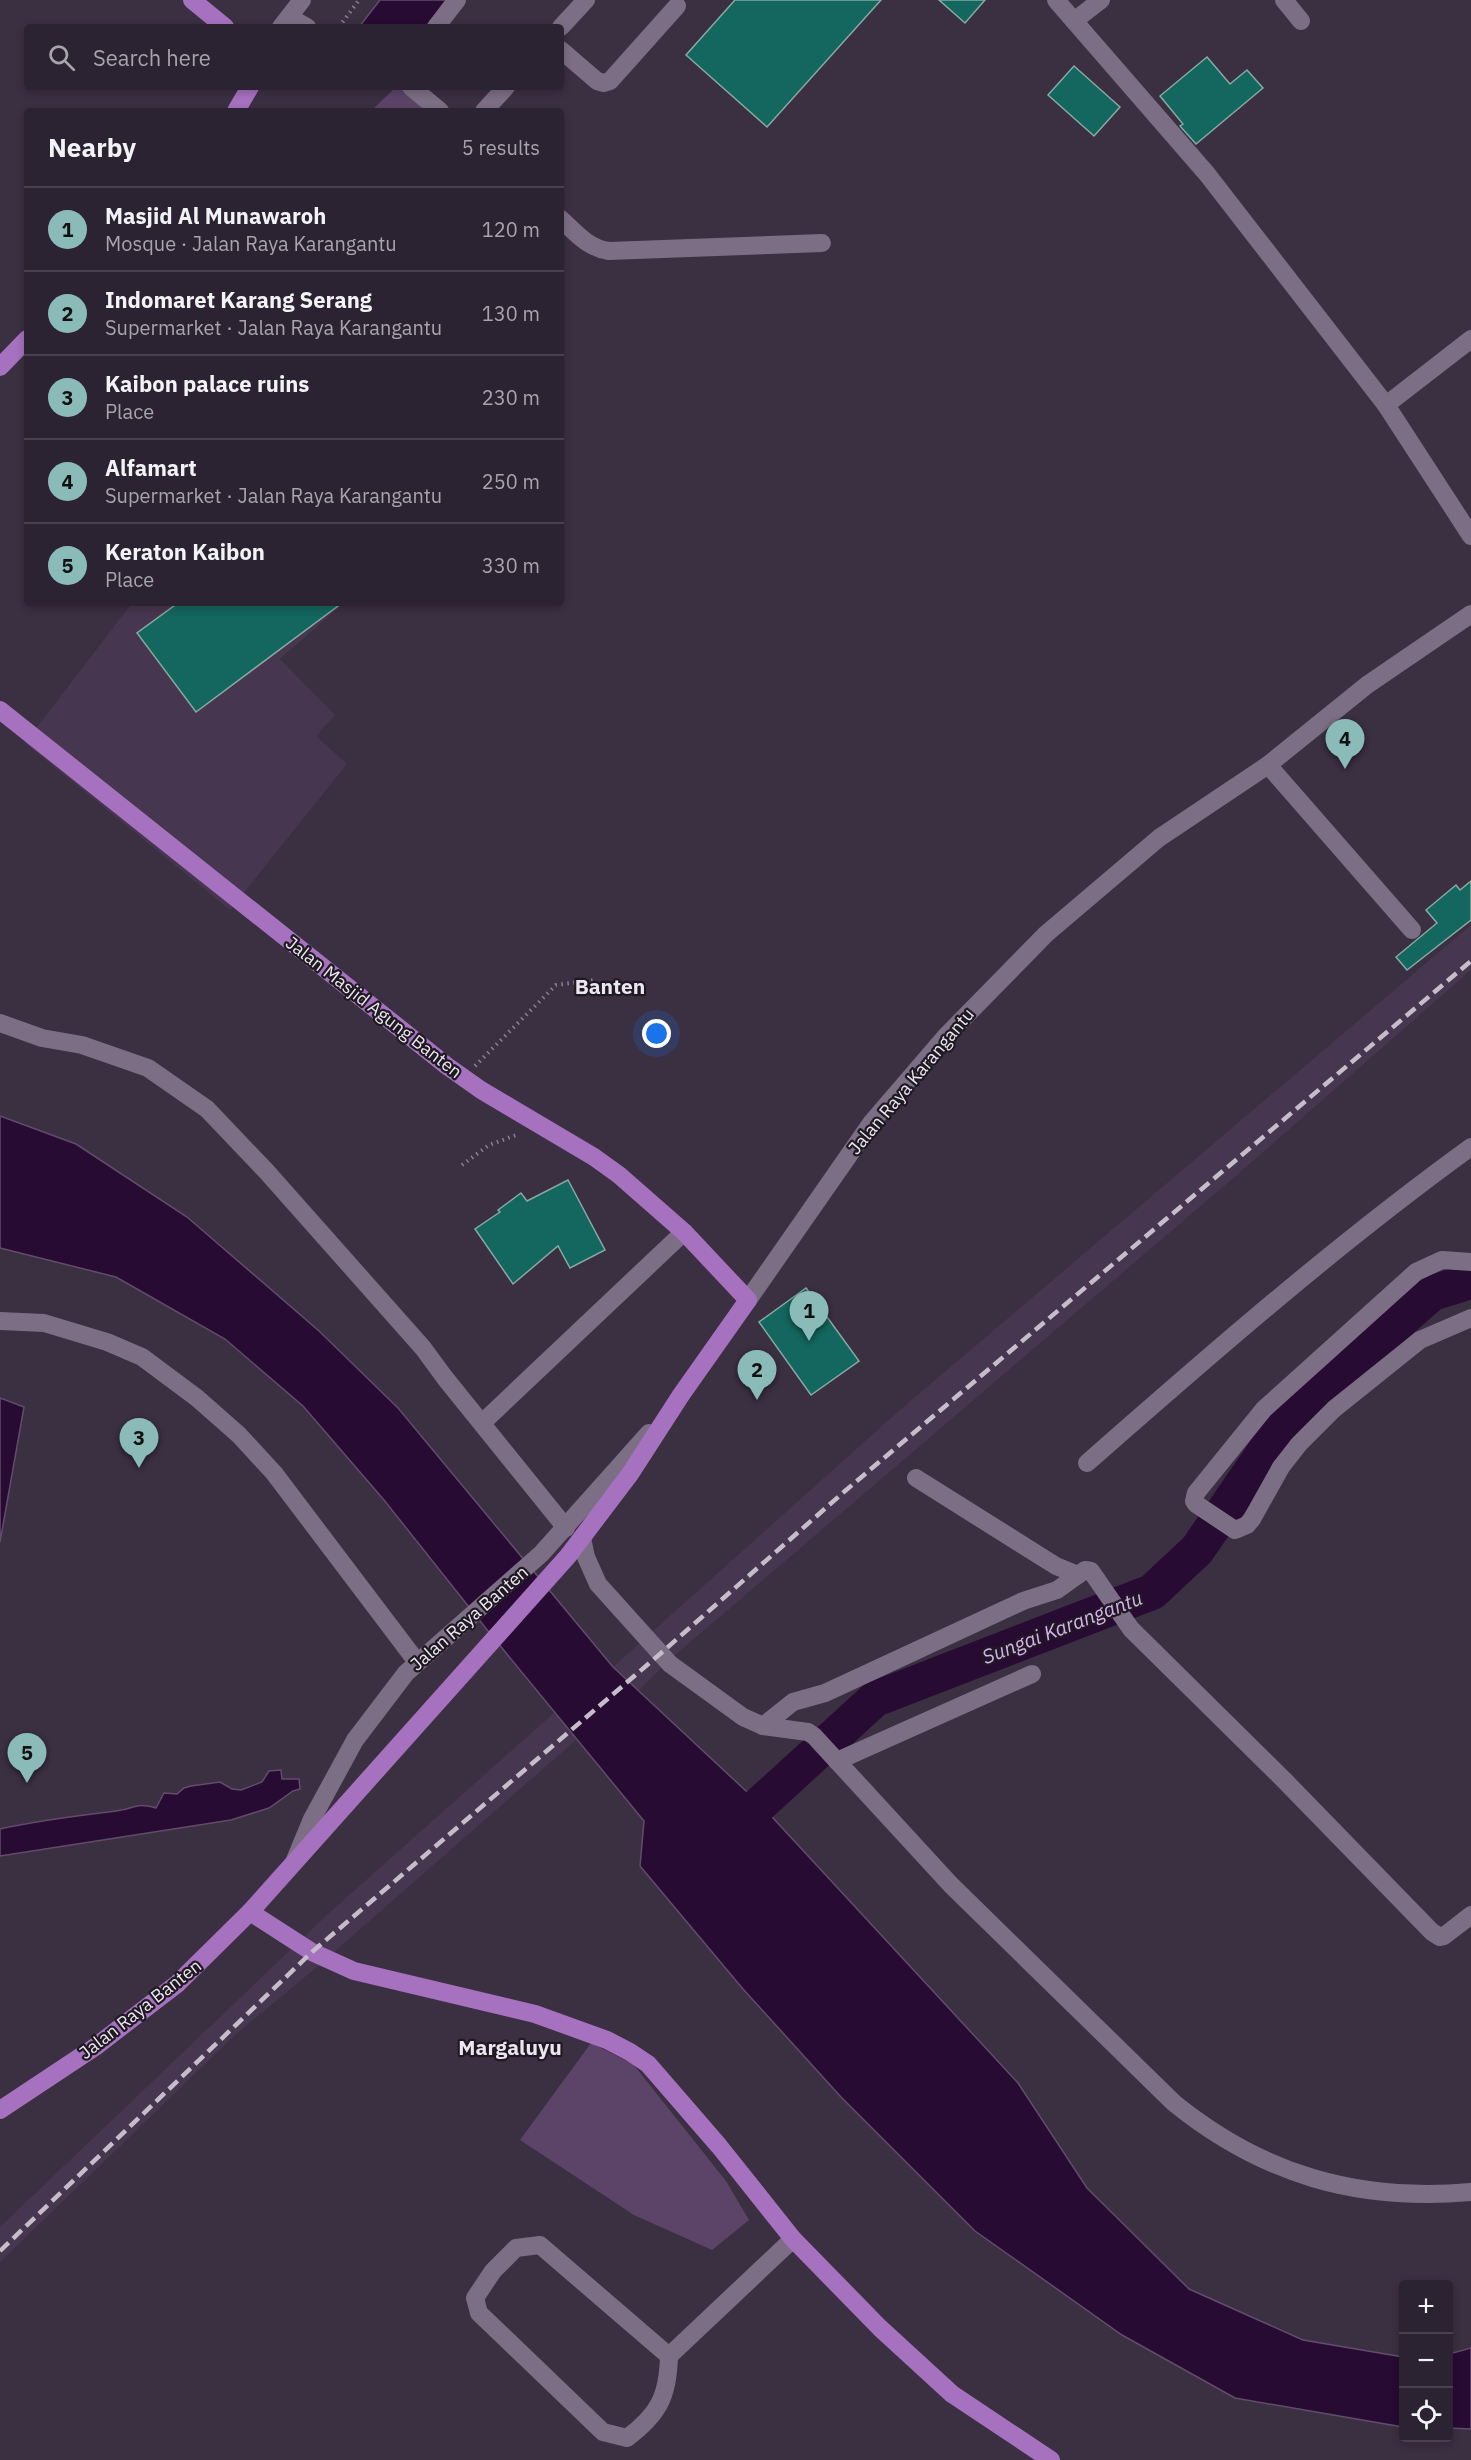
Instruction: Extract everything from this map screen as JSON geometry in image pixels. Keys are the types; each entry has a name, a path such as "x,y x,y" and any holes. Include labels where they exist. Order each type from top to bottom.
{"main road":[{"path":"192,0 221,24"},
{"path":"238,108 248,90"},
{"path":"0,367 24,342"},
{"name":"Jalan Masjid Agung Banten","path":"0,710 464,1077 540,1127 594,1157 619,1175 684,1232 748,1300"},
{"name":"Jalan Raya Karangantu","path":"471,1665 582,1538 630,1474 681,1395 748,1300"},
{"name":"Jalan Raya Banten","path":"0,2110 95,2047 177,1984 250,1912 471,1665"},
{"path":"250,1912 312,1952 354,1971 536,2014 607,2040 648,2064 719,2146 793,2239 880,2328 952,2394 1050,2460"}],"street":[{"path":"285,22 302,0"},
{"path":"438,24 457,0"},
{"path":"564,24 586,0"},
{"path":"1056,0 1207,174 1386,405 1471,536"},
{"path":"1074,21 1101,0"},
{"path":"1284,0 1300,21"},
{"path":"564,53 597,81 604,83 610,81 677,6"},
{"path":"415,90 436,108"},
{"path":"487,108 503,90"},
{"path":"564,222 588,244 609,251 822,243"},
{"path":"1386,405 1471,339"},
{"name":"Jalan Raya Karangantu","path":"748,1300 872,1122 945,1036 1046,934 1159,838 1268,765 1366,685 1471,614"},
{"path":"1268,765 1412,930"},
{"path":"0,1023 42,1038 82,1045 148,1068 207,1109 267,1172 423,1348 566,1528"},
{"path":"1087,1463 1226,1341 1430,1177 1471,1147"},
{"path":"482,1423 684,1232"},
{"path":"1471,1262 1442,1260 1416,1272 1273,1402 1196,1493 1194,1501 1235,1530 1247,1525 1281,1467 1299,1444 1334,1409 1420,1340 1471,1318"},
{"path":"0,1321 45,1323 106,1342 141,1357 196,1398 239,1435 274,1473 417,1662"},
{"name":"Jalan Raya Banten","path":"292,1866 312,1819 355,1740 395,1686 417,1662 541,1554 681,1395"},
{"path":"916,1478 1056,1566 1078,1575"},
{"path":"582,1538 586,1557 598,1584 660,1654 743,1717 763,1726 808,1732 814,1736 951,1885 1174,2103 1198,2123 1263,2161 1327,2183 1410,2195 1428,2196 1471,2192"},
{"path":"763,1726 793,1702 825,1692 1023,1601 1058,1590 1085,1570 1089,1570 1131,1629 1285,1781 1432,1932 1440,1937 1444,1936 1471,1915"},
{"path":"835,1759 1032,1674"},
{"path":"669,2356 540,2245 516,2248 493,2271 475,2298 478,2313 603,2432 627,2438 642,2426 663,2398 668,2376 669,2356 753,2274 793,2239"}],"path":[{"path":"341,24 359,0"},
{"path":"464,1077 556,985 594,980"},
{"path":"462,1165 489,1145 540,1127"}],"shaded area":[{"path":"380,0 446,0 428,24 361,24"},
{"path":"393,90 405,90 425,108 374,108"},
{"path":"130,606 341,606 280,659 335,715 316,736 347,764 230,910 25,743"},
{"path":"1471,925 1471,970 1238,1174 667,1662 637,1692 613,1667 901,1409"},
{"path":"0,1116 76,1144 187,1217 319,1331 398,1408 613,1667 760,1804 1018,2083 1087,2188 1189,2289 1303,2340 1399,2356 1399,2426 1235,2398 1122,2335 975,2231 841,2097 743,1989 640,1866 644,1821 384,1500 303,1406 225,1339 116,1277 0,1248"},
{"path":"0,1398 24,1407 0,1542"},
{"path":"555,1712 577,1739 318,1966 235,2035 0,2262 0,2227 329,1913"},
{"path":"281,1770 282,1779 299,1779 300,1789 293,1791 269,1808 231,1820 0,1856 0,1829 138,1806 156,1808 164,1793 177,1794 191,1786 220,1782 232,1789 241,1790 262,1782 269,1771"},
{"path":"591,2043 633,2064 726,2181 749,2220 712,2250 634,2215 520,2140"},
{"path":"1471,2348 1471,2429 1453,2428 1453,2353"}],"building":[{"path":"735,0 881,0 767,127 686,55"},
{"path":"939,0 985,0 965,23"},
{"path":"1207,57 1230,84 1247,70 1263,88 1196,144 1180,126 1183,124 1160,96"},
{"path":"1074,66 1120,107 1094,136 1048,95"},
{"path":"174,606 338,606 196,712 137,633"},
{"path":"1471,881 1471,920 1407,970 1396,957 1437,923 1426,910 1456,885 1460,890"},
{"path":"568,1180 605,1250 570,1268 558,1246 513,1284 475,1229 500,1212 498,1210 521,1193 527,1201"},
{"path":"806,1288 859,1361 811,1395 759,1322"}],"waterway":[{"name":"Sungai Karangantu","path":"724,1837 875,1699 1152,1592 1197,1550 1286,1421 1432,1293 1471,1281"}],"railway":[{"path":"0,2251 312,1952 660,1654 845,1491 1471,961"}],"place":[{"name":"Alfamart","path":"1345,769"},
{"name":"Masjid Al Munawaroh","path":"809,1341"},
{"name":"Indomaret Karang Serang","path":"757,1400"},
{"name":"Kaibon palace ruins","path":"139,1468"},
{"name":"Keraton Kaibon","path":"27,1783"}],"district":[{"name":"Banten","path":"610,986"},
{"name":"Margaluyu","path":"510,2047"}]}
